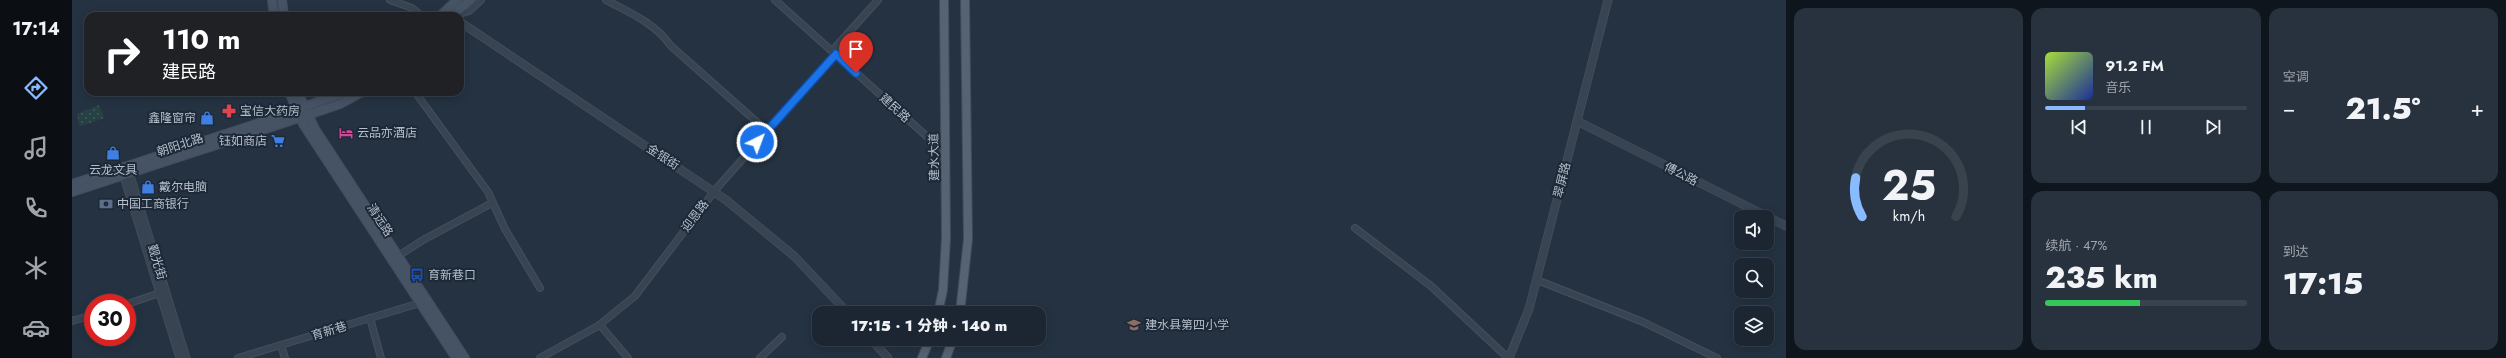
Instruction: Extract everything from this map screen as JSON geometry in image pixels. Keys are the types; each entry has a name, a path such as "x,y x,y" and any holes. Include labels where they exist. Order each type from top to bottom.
{"main road":[{"path":"272,0 274,12"},
{"path":"282,0 284,12"},
{"path":"444,12 457,0"},
{"path":"457,12 470,0"},
{"name":"建水大道","path":"940,306 943,290 946,238 944,0"},
{"path":"961,306 968,239 965,0"},
{"name":"清远路","path":"291,96 420,303 456,358"},
{"name":"清远路","path":"299,96 302,113 465,358"},
{"name":"朝阳北路","path":"302,113 337,96"},
{"name":"朝阳北路","path":"72,192 125,171 302,113 340,104 355,96"},
{"name":"朝阳北路","path":"72,184 125,171"},
{"path":"922,358 927,346"},
{"path":"946,358 950,346"}],"street":[{"path":"390,0 412,8 417,12"},
{"path":"464,13 469,11 482,0"},
{"path":"606,0 653,26 671,46 768,131"},
{"name":"建民路","path":"775,0 933,142 946,150"},
{"name":"迎恩路","path":"540,358 600,325 635,296 714,191 768,131 878,0"},
{"name":"翠屏路","path":"1509,358 1525,323 1608,0"},
{"name":"金银街","path":"464,25 714,191 782,245 841,306"},
{"path":"418,96 488,192 492,203 540,288"},
{"name":"傅公路","path":"1577,121 1786,226"},
{"name":"觐光街","path":"125,171 180,358"},
{"name":"觐光街","path":"125,171 186,358"},
{"path":"398,256 423,240 492,203"},
{"path":"1355,228 1431,286 1509,358"},
{"path":"1536,280 1643,322 1717,358"},
{"path":"136,301 160,293"},
{"name":"育新巷","path":"238,358 420,303"},
{"path":"72,321 84,317"},
{"path":"370,318 381,358"},
{"path":"600,325 628,358"},
{"path":"760,358 782,337"},
{"path":"281,345 285,358"},
{"path":"877,346 888,358"}],"green space":[{"path":"99,105 104,117 81,126 79,124 77,114"}],"place":[{"name":"宝信大药房","path":"229,111"},
{"name":"鑫隆窗帘","path":"207,118"},
{"name":"云品亦酒店","path":"346,133"},
{"name":"钰如商店","path":"278,141"},
{"name":"云龙文具","path":"113,153"},
{"name":"戴尔电脑","path":"148,187"},
{"name":"中国工商银行","path":"106,204"},
{"name":"育新巷口","path":"417,275"},
{"name":"建水县第四小学","path":"1134,325"}],"route":[{"path":"757,142 836,54 856,73"}]}
